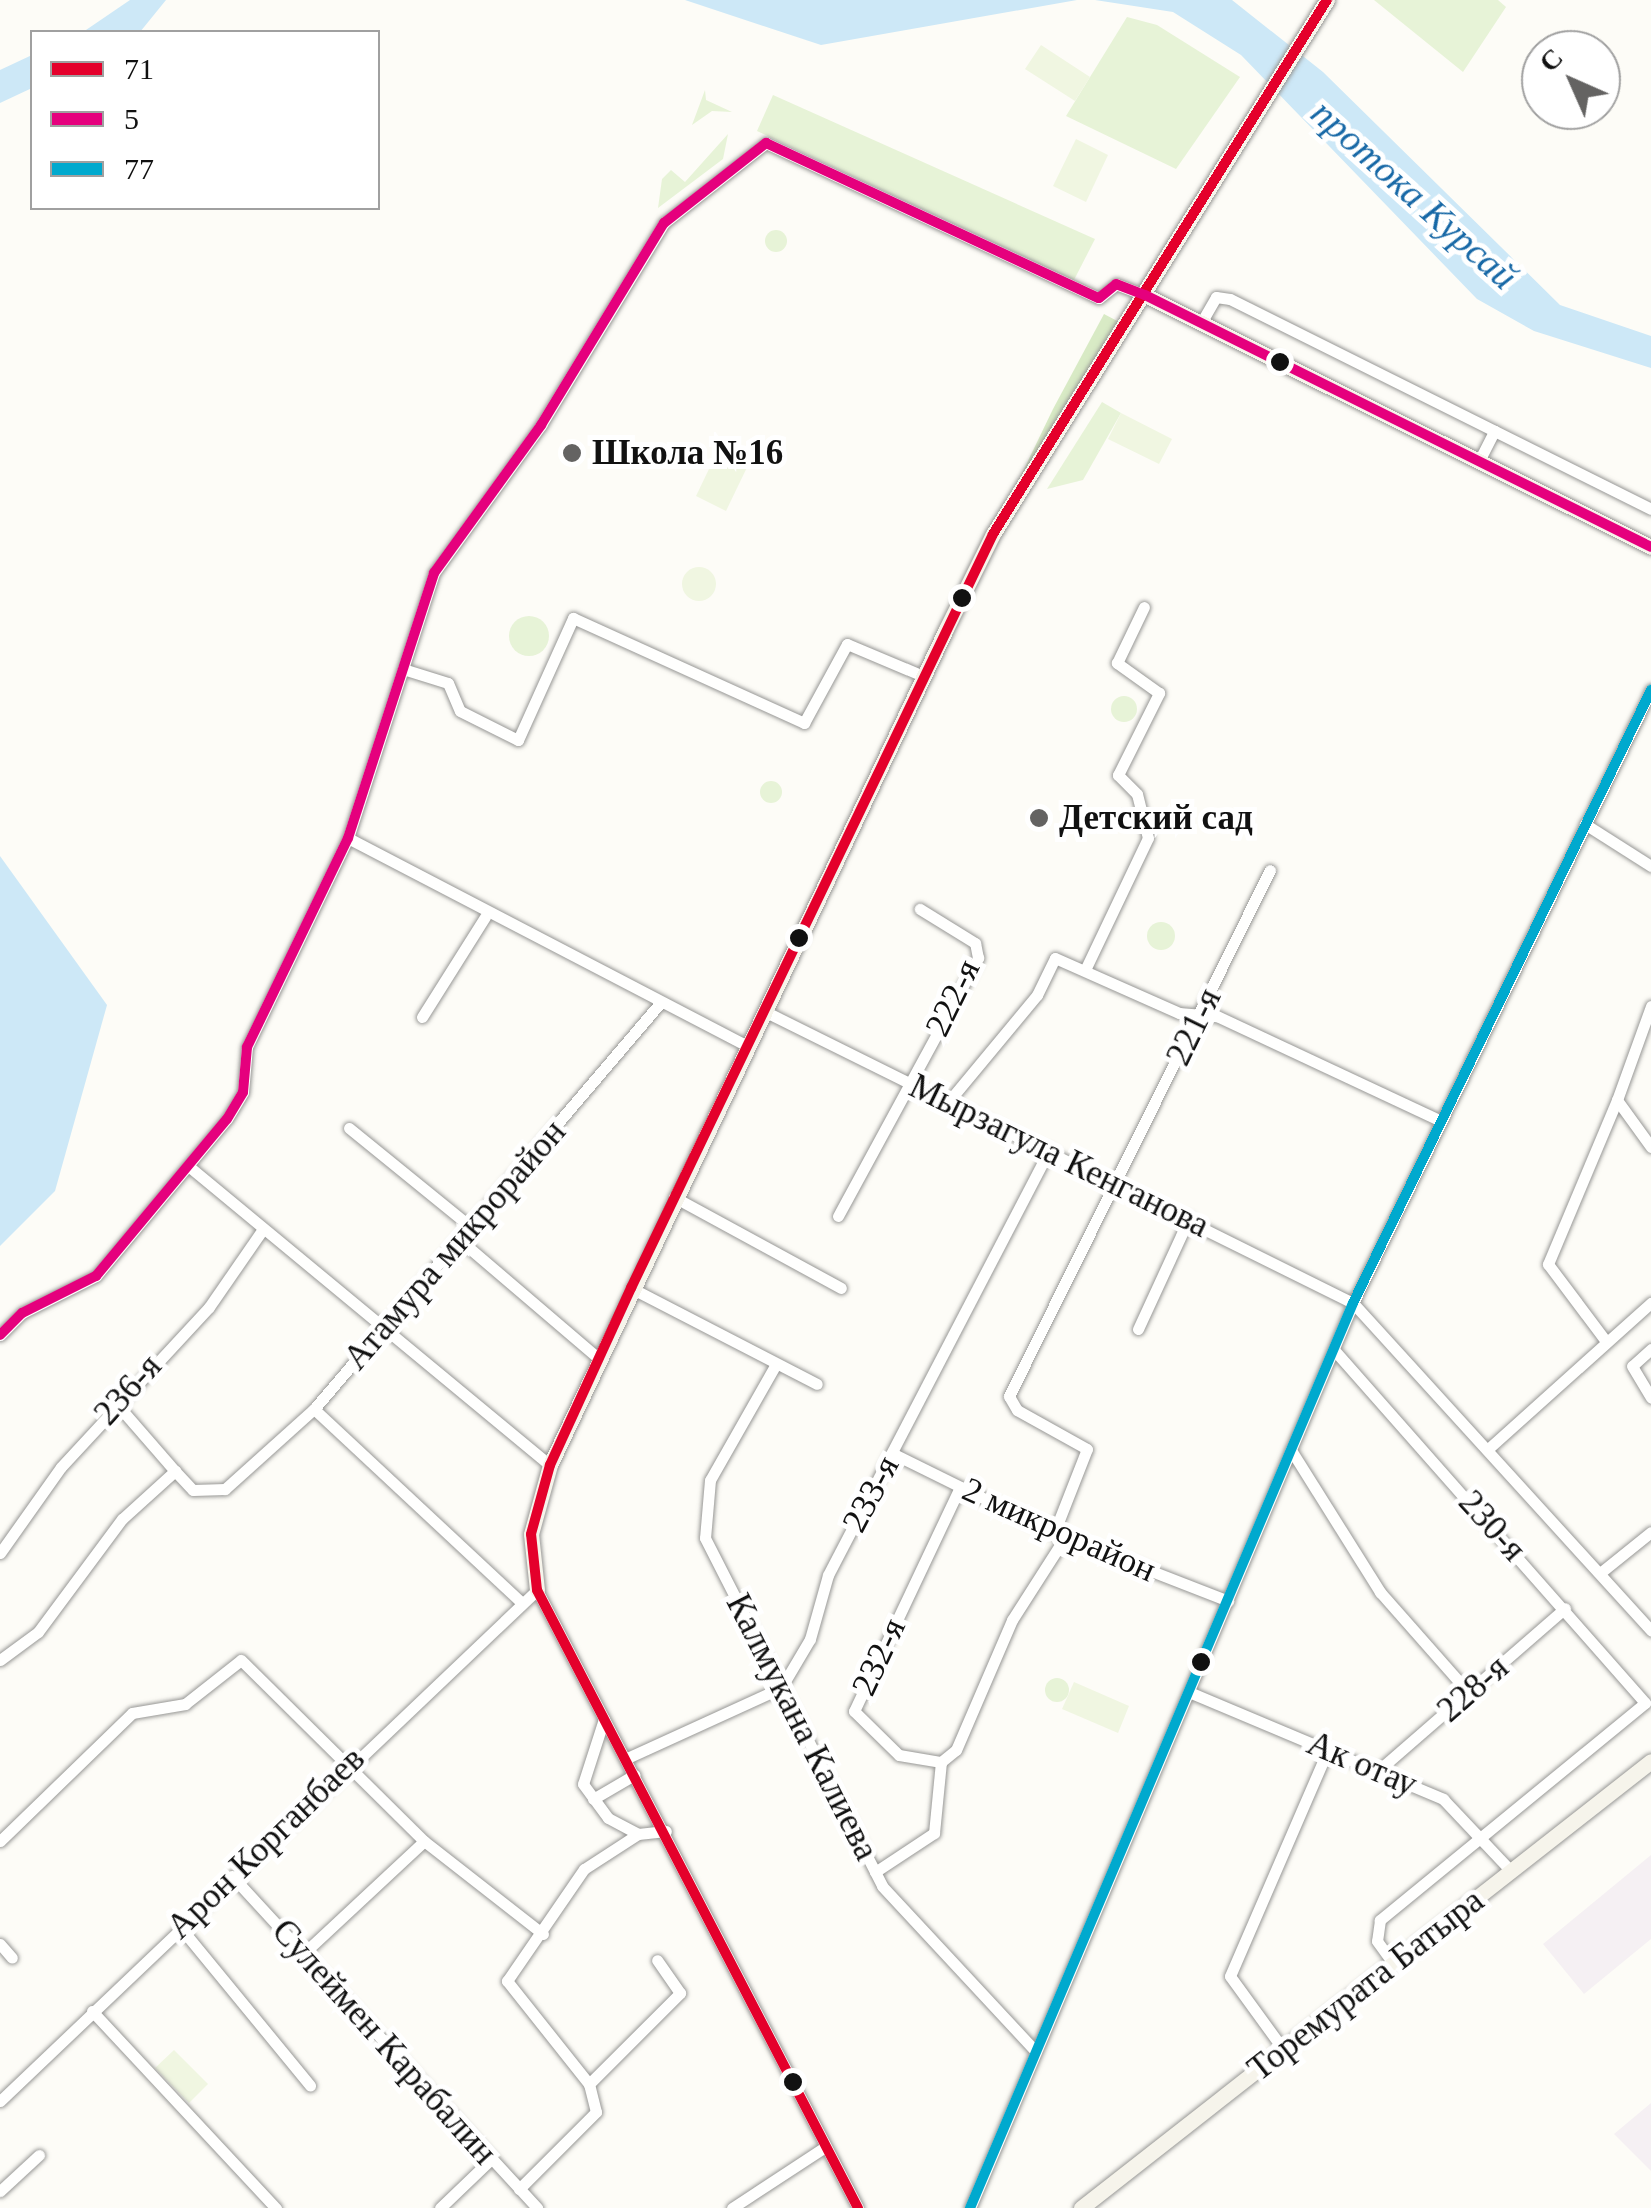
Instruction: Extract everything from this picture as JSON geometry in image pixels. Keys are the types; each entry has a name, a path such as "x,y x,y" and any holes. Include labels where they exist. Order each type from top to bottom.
{"street":[{"path":"858,2208 666,1831 537,1590 531,1534 550,1465 598,1358 993,534 1326,0"},
{"path":"0,1335 22,1313 96,1276 192,1170 243,1092 247,1047 348,838 403,669 416,614 454,538 541,425 664,222 766,143 1099,298 1116,284 1144,294 1651,547"},
{"path":"1201,323 1216,297 1230,298 1651,509"},
{"path":"1479,462 1494,431"},
{"path":"1085,970 1148,838 1137,794 1118,775 1159,693 1117,663 1144,607"},
{"path":"403,669 448,683 460,710 518,740 573,618 804,723 846,644 923,676"},
{"path":"970,2208 1354,1303 1439,1120 1650,694"},
{"path":"1584,824 1651,866"},
{"path":"348,838 485,917 747,1046"},
{"name":"221-я","path":"1118,1184 1270,870"},
{"name":"222-я","path":"838,1216 979,949 920,910"},
{"path":"422,1017 485,917"},
{"path":"949,1101 1037,995 1054,958 1179,1013 1201,1013 1439,1120"},
{"name":"Атамура микрорайон","path":"175,1471 208,1494 238,1479 314,1409 661,1002"},
{"path":"1605,1340 1548,1264 1617,1100 1651,1006"},
{"name":"Мырзагула Кенганова","path":"764,1011 1354,1303"},
{"path":"1617,1100 1651,1148"},
{"path":"349,1128 471,1227"},
{"name":"233-я","path":"782,1688 892,1453 1049,1150"},
{"path":"192,1170 382,1332 550,1465"},
{"path":"875,1872 934,1833 941,1762 956,1750 1012,1620 1060,1535 1087,1449 1017,1410 1009,1396 1118,1184"},
{"path":"674,1197 841,1288"},
{"path":"1138,1328 1189,1218"},
{"name":"236-я","path":"0,1553 116,1402 209,1306 262,1232"},
{"path":"461,1241 598,1358"},
{"path":"631,1288 817,1384"},
{"path":"1488,1449 1651,1302"},
{"name":"230-я","path":"1354,1303 1651,1631"},
{"path":"1651,1348 1633,1374 1651,1398"},
{"name":"230-я","path":"1335,1351 1566,1608 1645,1702 1478,1835"},
{"name":"Калмукана Калиева","path":"776,1364 710,1480 702,1528 875,1872 1036,2052"},
{"path":"0,1660 38,1632 122,1519 175,1471 116,1402"},
{"path":"314,1409 522,1603"},
{"path":"1291,1450 1380,1592 1469,1693"},
{"name":"2 микрорайон","path":"892,1453 1060,1535 1228,1601"},
{"name":"232-я","path":"941,1762 899,1755 852,1716 960,1487"},
{"path":"1600,1572 1651,1532"},
{"name":"Арон Корганбаев","path":"0,2101 348,1763 537,1590"},
{"name":"228-я","path":"1380,1769 1566,1608"},
{"path":"0,1840 132,1713 185,1704 241,1660 424,1841 543,1934"},
{"path":"625,1759 782,1688"},
{"name":"Ак отау","path":"1189,1692 1380,1769 1443,1799 1512,1871"},
{"path":"604,1718 582,1768 593,1800 638,1834"},
{"path":"1283,2050 1230,1976 1328,1750"},
{"name":"Торемурата Батыра","path":"1081,2208 1651,1761"},
{"path":"593,1800 634,1775"},
{"path":"519,2189 592,2124 589,2084 506,1991 584,1869 638,1834 666,1831"},
{"path":"1394,1964 1373,1929 1478,1835"},
{"path":"304,1953 424,1841"},
{"name":"Сулеймен Карабалин","path":"232,1876 537,2208"},
{"path":"180,1927 310,2085"},
{"path":"0,1944 12,1958"},
{"path":"589,2084 680,1993 657,1960"},
{"path":"92,2011 276,2208"},
{"path":"732,2208 825,2147"},
{"path":"0,2191 39,2155"},
{"path":"440,2208 490,2160"}],"shaded area":[{"path":"1651,1855 1651,1939 1584,1994 1543,1944"},
{"path":"1651,2103 1651,2171 1614,2134"}],"green space":[{"path":"1374,0 1498,0 1506,7 1463,72"},
{"path":"1127,17 1157,25 1240,77 1176,169 1066,116"},
{"path":"1041,45 1090,77 1075,101 1025,69"},
{"path":"705,90 706,100 732,112 712,111 692,125"},
{"path":"773,95 1095,239 1074,280 757,131"},
{"path":"728,134 723,159 658,208 662,179 671,170 685,182"},
{"path":"1076,139 1108,155 1086,202 1053,186"},
{"path":"776,230 784,233 784,249 776,252 768,249 765,241 768,233"},
{"path":"1104,314 1121,323 1012,494 1053,409"},
{"path":"1102,402 1121,413 1083,480 1047,489"},
{"path":"1121,413 1172,439 1159,464 1108,439"},
{"path":"722,442 752,457 726,511 696,496"},
{"path":"699,567 711,572 716,584 711,596 699,601 687,596 682,584 687,572"},
{"path":"529,616 543,622 549,636 543,650 529,656 515,650 509,636 515,622"},
{"path":"1124,696 1133,700 1137,709 1133,718 1124,722 1115,718 1111,709 1115,700"},
{"path":"771,781 779,784 779,800 771,803 763,800 760,792 763,784"},
{"path":"1161,922 1171,926 1175,936 1171,946 1161,950 1151,946 1147,936 1151,926"},
{"path":"1057,1678 1066,1681 1066,1699 1057,1702 1048,1699 1045,1690 1048,1681"},
{"path":"1074,1682 1129,1706 1118,1733 1062,1709"},
{"path":"174,2050 208,2084 189,2103 155,2068"}],"water":[{"path":"130,0 166,0 142,30 86,30"},
{"path":"685,0 1077,0 821,45"},
{"name":"протока Курсай","path":"1095,0 1232,0 1323,72 1560,305 1651,336 1651,368 1534,331 1477,299 1241,55 1173,12"},
{"path":"30,56 30,89 0,103 0,70"},
{"path":"0,856 107,1005 55,1191 0,1246"}],"transit line":[{"name":"71","path":"858,2208 537,1590 531,1534 550,1465 631,1288 993,534 1327,0"},
{"name":"5","path":"0,1335 22,1313 96,1276 227,1119 243,1092 247,1047 348,838 434,573 541,425 664,223 766,143 1099,298 1116,284 1145,295 1651,547"},
{"name":"77","path":"970,2208 1353,1303 1651,690"}],"place":[{"name":"Школа №16","path":"572,453"},
{"name":"Детский сад","path":"1039,818"}]}
